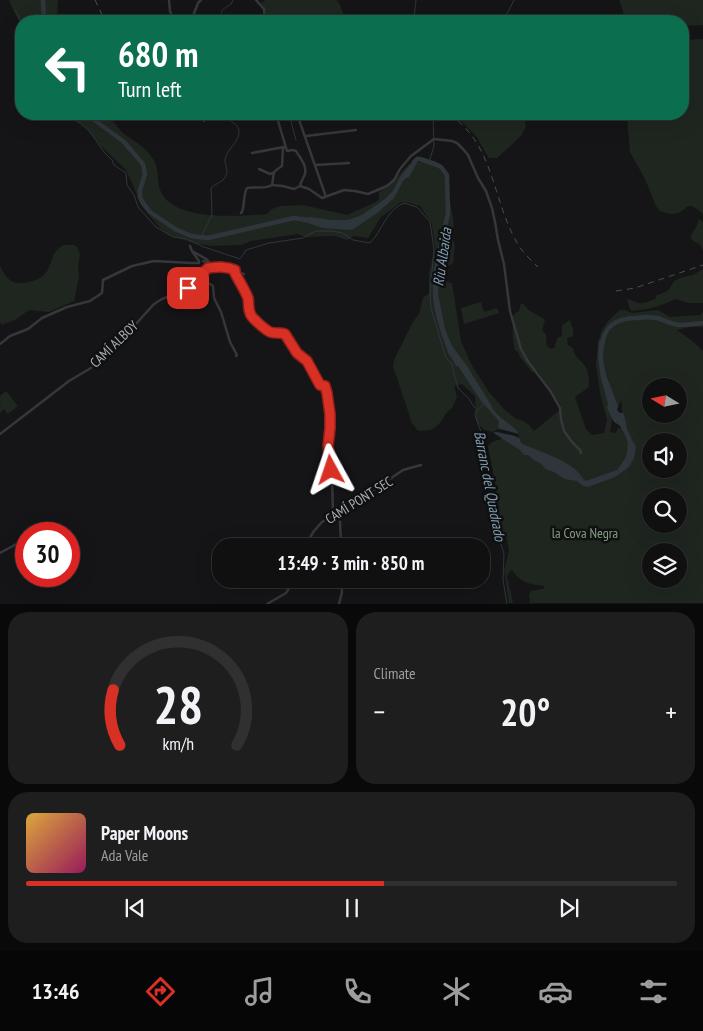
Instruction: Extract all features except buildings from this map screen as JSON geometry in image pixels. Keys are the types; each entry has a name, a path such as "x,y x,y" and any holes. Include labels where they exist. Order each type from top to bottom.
{"street":[{"path":"169,0 172,15"},
{"path":"193,15 201,0"},
{"path":"256,0 264,9 264,15"},
{"path":"272,185 273,173 282,166 284,147 277,120"},
{"path":"299,120 326,197"},
{"path":"305,136 356,130"},
{"path":"241,213 244,208 247,188 263,188 272,185 294,189 300,186 309,189 320,198 344,190 372,194 394,180 407,160 434,139 454,142 464,149 472,161 492,208 503,261 511,317 521,349 551,392 560,408 564,431 581,453"},
{"path":"284,147 287,151 296,151 305,165 305,173 300,186"},
{"path":"252,153 284,147"},
{"path":"316,165 349,163"},
{"path":"258,169 270,174 273,173"},
{"path":"0,344 10,336 28,329 42,318 67,307 90,302 102,293 103,280 132,266 158,260 198,263 199,261 190,246"},
{"path":"194,252 209,262 199,283 207,282 213,286 214,298 221,312 236,356"},
{"path":"202,274 210,267 219,268 225,266 235,270 249,301 252,317 267,330 285,334 297,353 307,361 320,385 325,386 330,414 328,446 333,511 340,521 341,538"},
{"name":"CAMÍ ALBOY","path":"0,434 69,381 91,368 126,335 154,304 199,283"},
{"name":"CAMÍ PONT SEC","path":"310,538 318,526 380,487 403,470 422,465"},
{"path":"0,553 15,545"},
{"path":"267,604 286,593 289,588"},
{"path":"339,604 342,588"}],"green space":[{"path":"9,0 58,0 57,15 16,15"},
{"path":"266,0 336,0 343,13 342,15 266,15 265,9 261,3"},
{"path":"619,0 703,0 703,25 689,26 689,15 624,15"},
{"path":"703,39 703,214 689,206 678,213 670,214 660,211 656,206 645,179 630,152 627,120 689,120 689,40"},
{"name":"la Cova Negra","path":"76,120 113,120 122,132 144,148 150,155 155,163 161,192 168,202 194,213 209,215 241,216 267,214 272,209 281,206 303,205 347,215 376,202 379,199 379,192 388,187 409,164 424,161 439,167 446,176 454,225 453,240 455,245 453,263 447,267 447,282 452,283 461,341 471,364 489,392 503,408 516,419 528,424 534,431 561,407 538,372 532,372 515,350 513,317 519,311 521,303 545,320 542,330 546,335 547,346 551,349 555,347 557,338 562,336 562,325 570,320 573,336 567,338 568,345 573,348 576,356 585,366 589,379 589,387 575,397 586,429 592,435 604,433 607,420 600,393 596,365 598,342 602,330 609,320 620,310 632,313 658,310 670,317 701,315 703,311 703,327 689,327 677,330 703,351 703,603 530,603 529,595 531,591 543,589 545,586 523,581 511,570 507,576 513,603 509,603 504,570 509,551 507,540 497,521 495,482 488,446 492,442 504,438 536,450 521,443 520,439 518,439 519,434 498,429 493,432 485,430 476,422 475,396 462,384 454,386 457,397 452,408 436,427 431,430 418,431 412,423 393,366 394,360 413,322 419,314 423,298 429,293 429,273 435,247 432,224 420,206 401,202 381,217 368,238 354,236 347,240 335,236 304,237 298,234 251,241 241,245 212,246 194,243 169,235 161,229 140,204 126,170 99,144 85,127","holes":["621,401 622,426 620,429 618,427 616,433 610,432 612,420"]},
{"path":"460,120 524,120 526,126 521,136 497,158 489,158 476,136"},
{"path":"699,219 703,222 703,250 700,244 690,238"},
{"path":"64,245 74,245 80,254 79,277 74,301 49,312 29,310 15,320 2,325 0,322 0,266 7,277 13,282 25,283 34,281 44,275 56,251"},
{"path":"703,269 703,303 689,303 675,299 643,310 631,311 627,301 629,299 639,303 651,301 657,295 668,290 674,281 693,275"},
{"path":"481,302 484,312 497,308 499,313 464,324 461,308"},
{"path":"6,391 18,406 8,414 4,409 0,413 0,405 3,407 0,404 0,396"}],"water":[{"path":"417,156 419,159 409,177 403,181 394,198 377,213 355,228 351,230 323,228 302,221 303,216 306,218 347,220 362,215 393,191 400,177"},
{"path":"442,253 445,256 439,276 438,294 445,329 452,346 467,366 493,410 519,434 498,428 498,420 481,401 449,355 439,326 433,299 434,268 437,258"},
{"path":"599,341 604,342 603,360 606,375 618,406 617,410 624,415 627,428 624,431 614,422 607,408 608,403 601,379 598,357"},
{"path":"494,432 515,436 520,439 521,443 565,462 586,481 617,470 625,459 628,441 633,441 636,447 634,458 629,467 615,477 588,487 583,486 577,481 565,479 546,469"}],"waterway":[{"name":"Riu Albaida","path":"43,0 44,15"},
{"path":"222,15 221,12 233,0"},
{"path":"414,15 416,0"},
{"path":"505,15 514,0"},
{"path":"15,10 18,15"},
{"path":"75,120 90,132 114,165 126,173 127,185 134,195 138,207 156,227 173,237 186,239 240,259 246,250 269,243 303,238 315,231 333,231 342,233 353,240 370,243 389,215 398,206 404,203 417,207 430,222 434,249 430,295 431,308 446,358 452,364 458,388 475,408"},
{"name":"Riu Albaida","path":"94,120 123,141 143,164 145,174 140,197 150,212 175,229 191,236 208,238 294,218 306,220"},
{"path":"201,237 212,215 211,188 226,176 226,156 239,135 238,127 230,120"},
{"path":"291,120 296,140"},
{"path":"429,162 434,146 433,120"},
{"name":"Riu Albaida","path":"414,162 420,159 435,164 441,167 447,175 448,213 438,258"},
{"path":"203,261 223,268"},
{"path":"233,271 244,274"},
{"name":"Riu Albaida","path":"602,346 603,339 609,328 623,319 649,317 679,325 703,323"},
{"name":"Barranc del Quadrado","path":"485,403 476,411 475,415 484,440 490,470 489,480 496,527 504,554 503,580 507,604"},
{"name":"Riu Albaida","path":"622,425 631,445"}],"railway":[{"path":"95,0 102,15"},
{"path":"456,120 475,140 484,156 516,241 523,252 538,267"},
{"path":"616,291 635,288 703,265"}],"route":[{"path":"188,288 199,283 202,274 208,268 225,266 235,270 249,301 252,317 267,330 283,333 289,338 297,353 307,361 320,385 325,386 330,414 328,446 331,470"}]}
